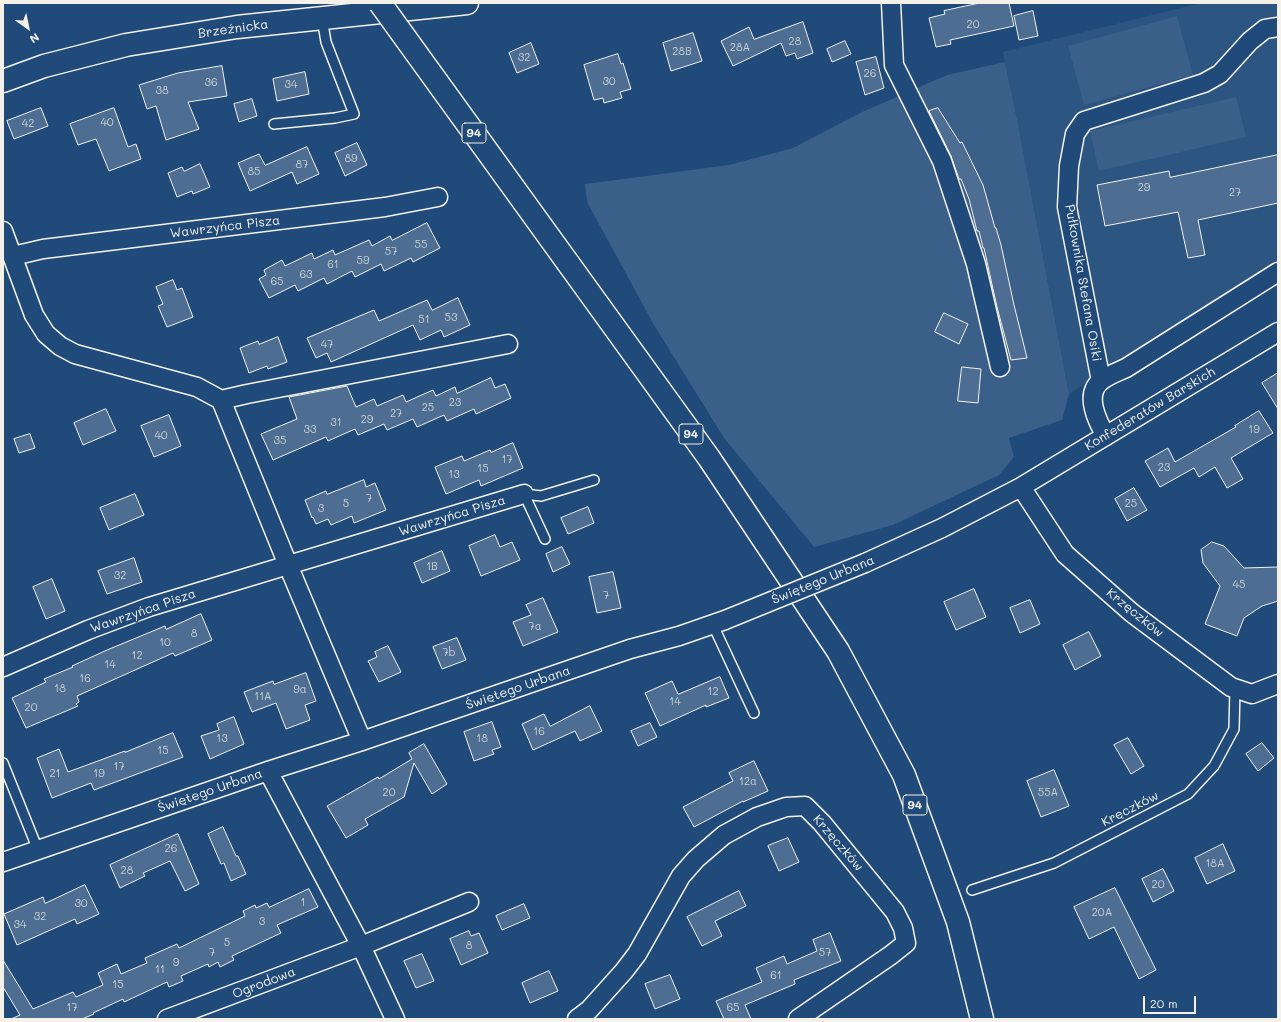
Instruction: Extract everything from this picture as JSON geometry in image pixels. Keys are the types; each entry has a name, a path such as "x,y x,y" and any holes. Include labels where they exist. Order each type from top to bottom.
{"main road":[{"name":"94","path":"380,3 709,458 838,650 904,776 958,922 982,1019"},
{"name":"Brzeźnicka","path":"3,81 44,66 126,45 237,27 468,3"}],"street":[{"path":"891,3 894,65 942,161 976,264 1000,367"},
{"name":"Pułkownika Stefana Osiki","path":"1278,27 1265,29 1250,41 1220,74 1204,83 1084,121 1075,134 1069,166 1067,207 1101,380 1126,368 1278,272"},
{"name":"Wawrzyńca Pisza","path":"13,256 44,249 385,207 438,197"},
{"path":"3,231 34,315 46,334 60,346 76,354 197,388 221,400 508,344"},
{"name":"Konfederatów Barskich","path":"1021,487 1278,332"},
{"path":"1101,380 1095,388 1093,407 1098,422 1106,436"},
{"path":"221,400 362,742"},
{"name":"Świętego Urbana","path":"3,862 268,771 362,742 630,649 679,636 719,622 866,564 942,528 1021,487"},
{"name":"Krzęczków","path":"1021,487 1066,554 1132,613 1231,687 1252,694 1278,684"},
{"name":"Wawrzyńca Pisza","path":"3,667 88,630 148,607 524,494"},
{"path":"268,771 362,946 395,1019"},
{"name":"Krzęczków","path":"577,1019 589,1010 624,972 637,954 681,876 696,859 724,836 757,817 786,807 805,806 822,823 895,912 903,928 906,943 798,1019"},
{"name":"Ogrodowa","path":"167,1019 362,946 469,902"}],"lane":[{"path":"274,124 335,118 354,114 326,42 322,18"},
{"path":"524,494 541,496 594,480"},
{"path":"524,494 545,540"},
{"path":"719,622 754,713"},
{"name":"Kręczków","path":"972,890 1054,863 1188,794 1214,766 1234,729 1235,688"},
{"path":"3,763 38,850"}],"shaded area":[{"path":"1201,3 1278,3 1278,266 1069,394 1003,52"},
{"path":"1177,16 1193,75 1084,105 1068,46"},
{"path":"1005,62 1069,394 1062,420 1009,438 1014,457 999,475 893,525 814,547 724,438 654,325 587,202 585,184 729,165 793,148 860,113 947,75"},
{"path":"1236,97 1246,137 1099,171 1090,131"}],"building":[{"path":"980,3 1009,3 1014,26 950,40 951,44 936,47 929,18 945,14 944,11"},
{"path":"1033,11 1038,36 1019,40 1014,16"},
{"path":"803,22 813,53 797,59 795,53 786,56 781,43 733,66 721,41 749,27 754,39"},
{"path":"693,33 702,61 671,71 663,43"},
{"path":"845,41 851,54 832,62 827,49"},
{"path":"531,43 539,64 517,73 509,53"},
{"path":"618,54 621,64 623,63 631,89 620,92 622,98 604,103 603,98 594,100 584,65"},
{"path":"876,57 884,88 865,95 856,62"},
{"path":"222,66 227,96 188,102 199,129 166,140 156,106 147,109 139,85 178,73"},
{"path":"305,72 309,94 277,101 273,79"},
{"path":"252,99 257,116 239,122 234,104"},
{"path":"41,108 48,126 14,139 7,121"},
{"path":"114,108 128,147 136,144 141,159 109,171 96,139 78,145 70,124"},
{"path":"938,108 960,143 962,142 983,185 1001,245 1027,358 1011,360 984,248 979,231 977,231 969,199 961,179 959,179 951,156 929,111"},
{"path":"357,143 367,165 345,176 335,153"},
{"path":"307,147 319,174 297,184 292,172 250,191 238,163 259,154 265,165"},
{"path":"1278,155 1278,203 1198,220 1205,255 1188,258 1178,212 1105,226 1097,185 1169,171 1170,177"},
{"path":"200,164 210,187 193,194 192,191 177,197 168,173 182,167 184,171"},
{"path":"427,223 440,248 413,262 411,258 384,271 381,264 355,277 352,271 327,284 324,278 298,291 295,285 269,298 259,279 266,275 264,270 282,260 285,266 312,253 314,259 333,250 335,255 369,240 372,246 390,236 392,240"},
{"path":"173,280 177,290 182,288 193,317 167,327 158,306 163,304 156,287"},
{"path":"458,298 470,325 444,337 441,330 420,340 413,325 331,362 327,353 316,358 307,338 374,310 379,321 427,300 432,310"},
{"path":"944,313 968,324 959,344 935,332"},
{"path":"278,337 287,362 268,369 267,366 249,373 240,348 258,341 259,344"},
{"path":"962,367 981,369 978,403 958,401"},
{"path":"1278,373 1278,409 1262,383"},
{"path":"491,378 495,388 505,384 511,398 476,414 474,409 447,421 444,415 417,427 413,419 387,430 384,424 358,435 355,429 328,441 326,437 273,460 261,434 297,419 289,397 347,386 356,407 374,399 377,406 403,395 406,402 433,390 436,396 455,387 457,393"},
{"path":"106,409 116,431 83,445 74,423"},
{"path":"1259,411 1273,433 1231,458 1243,479 1227,488 1215,467 1199,477 1194,468 1160,487 1145,461 1168,448 1175,462 1236,427 1235,426"},
{"path":"169,415 181,446 154,457 141,426"},
{"path":"30,434 35,448 19,453 14,439"},
{"path":"513,443 523,468 481,486 479,480 446,494 435,467 462,456 464,461 490,450 491,452"},
{"path":"364,480 366,487 375,483 386,510 354,523 352,516 331,525 328,519 316,524 305,500 326,491 327,494"},
{"path":"1134,488 1147,510 1127,521 1115,499"},
{"path":"135,494 144,515 109,530 100,508"},
{"path":"588,507 594,523 568,534 561,518"},
{"path":"495,535 500,547 512,542 520,560 481,576 469,546"},
{"path":"1212,542 1224,546 1244,568 1278,567 1278,601 1262,606 1244,618 1237,636 1205,624 1220,586 1203,563 1201,550"},
{"path":"562,547 570,564 553,572 546,554"},
{"path":"442,551 450,571 422,583 414,563"},
{"path":"134,558 142,582 107,594 98,571"},
{"path":"613,572 621,608 597,613 589,577"},
{"path":"52,579 65,611 46,619 33,587"},
{"path":"974,589 986,617 956,630 944,602"},
{"path":"543,598 558,632 523,646 513,622 531,615 526,605"},
{"path":"1030,600 1040,624 1020,633 1010,608"},
{"path":"201,614 212,640 175,656 173,653 77,696 79,702 76,704 78,706 26,728 12,698 46,682 44,679 73,667 72,666 107,650 165,626 166,629"},
{"path":"1089,632 1101,656 1075,670 1063,645"},
{"path":"457,638 466,660 442,669 433,647"},
{"path":"388,646 401,672 379,682 368,661 377,657 375,652"},
{"path":"306,673 316,701 305,705 310,720 286,729 276,703 252,712 244,692 273,681 274,684"},
{"path":"720,677 729,698 706,707 706,705 660,726 645,693 672,681 678,694"},
{"path":"590,706 602,731 580,741 575,731 533,750 522,724 544,714 550,726"},
{"path":"234,717 244,744 210,759 201,736 219,730 217,724"},
{"path":"492,722 501,747 492,750 494,754 474,761 464,732"},
{"path":"650,723 657,737 638,746 631,731"},
{"path":"173,733 183,757 94,790 91,783 52,798 37,758 59,749 68,772"},
{"path":"1128,738 1144,766 1131,774 1114,745"},
{"path":"1262,743 1274,758 1258,771 1246,754"},
{"path":"424,744 447,784 432,794 414,763 404,797 365,819 368,825 346,838 327,806 378,777 379,779 412,759 409,753"},
{"path":"754,761 768,791 743,801 694,827 683,807 733,781 729,773"},
{"path":"1054,770 1069,806 1041,817 1027,781"},
{"path":"223,827 246,874 231,881 224,863 221,864 208,834"},
{"path":"178,834 199,884 185,891 170,861 143,873 145,876 120,888 110,865"},
{"path":"788,838 799,862 779,871 768,846"},
{"path":"1223,844 1235,871 1207,884 1195,858"},
{"path":"1163,869 1174,891 1153,902 1142,879"},
{"path":"85,885 99,914 77,924 75,919 17,945 4,914 43,897 45,903"},
{"path":"1115,888 1156,970 1139,979 1114,927 1089,939 1074,907"},
{"path":"309,889 318,907 277,925 281,933 232,956 234,960 220,967 218,962 209,967 208,964 181,976 183,981 169,987 167,982 124,1002 123,999 82,1019 11,1019 20,1015 3,987 3,960 33,1009 73,992 76,997 103,985 98,973 117,964 121,974 147,963 145,958 177,944 179,948 245,916 243,911 255,905 256,908 267,903 269,907"},
{"path":"739,891 746,906 715,921 722,936 702,946 687,917"},
{"path":"524,904 530,918 502,930 496,916"},
{"path":"469,931 471,936 479,933 488,953 461,965 450,939"},
{"path":"830,933 841,961 794,980 795,984 745,1005 751,1019 724,1019 716,1001 762,982 756,968 784,956 787,964 817,951 813,940"},
{"path":"422,954 434,981 416,988 404,961"},
{"path":"549,971 558,991 530,1003 522,983"},
{"path":"670,975 680,999 655,1009 645,984"}]}
